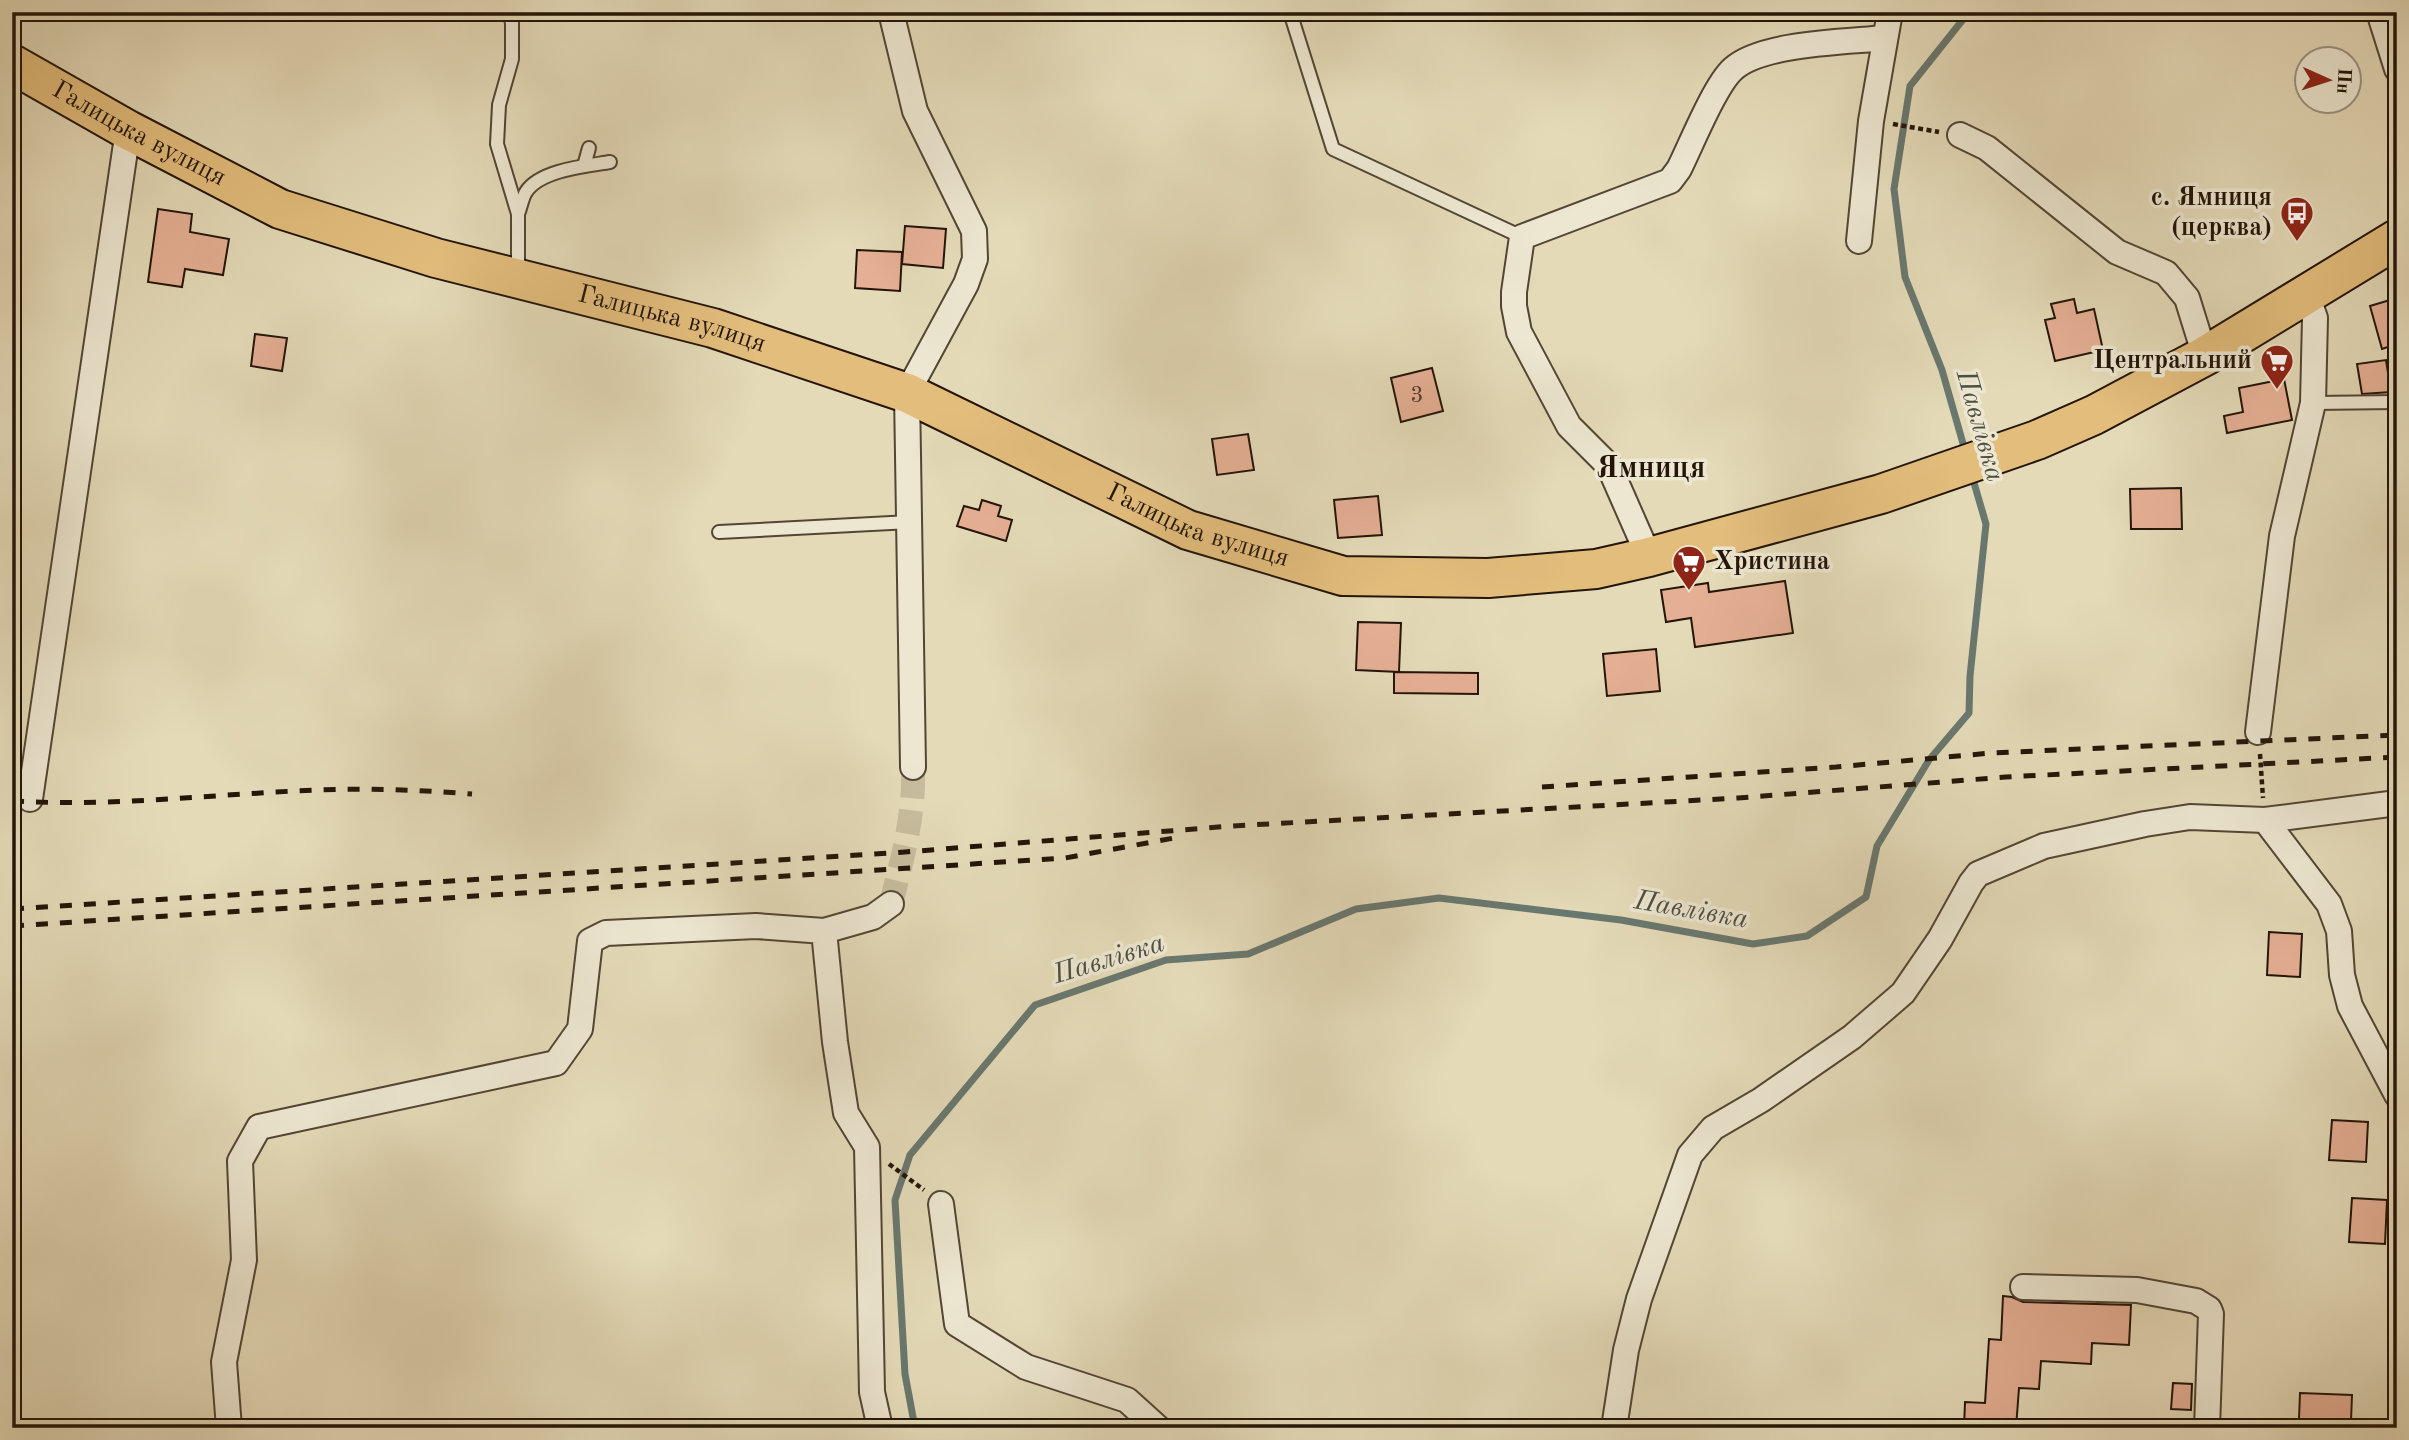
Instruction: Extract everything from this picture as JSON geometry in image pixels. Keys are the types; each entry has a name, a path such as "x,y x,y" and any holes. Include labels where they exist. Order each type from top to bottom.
{"main road":[{"name":"Галицька вулиця","path":"12,64 128,130 280,209 436,258 713,328 907,393 1188,530 1343,576 1488,578 1596,569 1881,494 2037,440 2094,415 2206,356 2397,239"}],"street":[{"path":"891,12 915,111 974,231 975,259 966,284 907,393 913,767"},
{"path":"1859,241 1871,121 1890,12"},
{"path":"2379,12 2397,68"},
{"path":"1649,557 1609,466 1569,426 1519,332 1514,292 1522,237 1670,181 1679,169 1721,85 1731,70 1747,59 1769,51 1885,38"},
{"path":"30,799 128,130"},
{"path":"1960,135 1987,148 2117,252 2166,273 2187,298 2206,356"},
{"path":"2258,732 2282,536 2314,403 2315,318 2307,295"},
{"path":"1614,1428 1626,1350 1636,1312 1690,1155 1713,1128 1761,1100 1852,1037 1903,993 1940,939 1970,883 1978,874 2044,846 2145,824 2190,817 2265,820 2397,803"},
{"path":"2265,820 2329,905 2339,931 2342,975 2350,1006 2397,1095"},
{"path":"229,1428 224,1362 244,1260 240,1161 259,1127 556,1063 580,1029 590,941 606,933 756,926 824,932 873,917 891,904"},
{"path":"824,932 835,1042 846,1113 867,1147 872,1392 880,1428"},
{"path":"935,1199 957,1324 1026,1367 1127,1400 1158,1428"},
{"path":"2023,1287 2137,1290 2196,1301 2204,1305 2211,1314 2207,1428"}],"lane":[{"path":"509,12 512,23 512,59 499,105 497,144 518,214 517,279"},
{"path":"1290,12 1333,149 1522,237"},
{"path":"584,166 589,148"},
{"path":"518,214 527,191 546,177 572,167 610,162"},
{"path":"2314,403 2397,402"},
{"path":"719,533 910,522"}],"path":[{"path":"1871,121 1960,135"},
{"path":"2258,732 2265,820"},
{"path":"887,1163 935,1199"}],"building":[{"path":"158,209 192,214 190,232 229,239 223,275 185,269 182,287 148,282"},
{"path":"905,226 946,229 943,268 902,264"},
{"path":"857,250 902,252 900,291 855,288"},
{"path":"2074,299 2077,313 2094,309 2103,350 2055,361 2045,320 2055,318 2051,304"},
{"path":"2390,300 2397,322 2397,344 2382,349 2370,306"},
{"path":"255,334 287,338 282,371 251,366"},
{"path":"2386,360 2391,392 2362,394 2357,364"},
{"path":"1432,368 1443,411 1401,422 1391,378"},
{"path":"2284,379 2292,420 2227,433 2224,416 2243,412 2239,388"},
{"path":"1248,434 1254,470 1217,475 1212,439"},
{"path":"2181,488 2182,529 2131,529 2130,489"},
{"path":"1378,496 1382,535 1338,538 1334,500"},
{"path":"982,500 1001,506 998,516 1012,520 1006,541 957,526 964,506 979,510"},
{"path":"1785,581 1793,633 1695,647 1691,618 1666,622 1661,590 1708,583 1709,592"},
{"path":"1358,622 1401,623 1399,672 1356,670"},
{"path":"1656,649 1660,691 1607,696 1603,654"},
{"path":"1394,672 1478,673 1478,694 1394,693"},
{"path":"2269,932 2302,934 2300,977 2267,975"},
{"path":"2332,1120 2368,1122 2366,1162 2329,1160"},
{"path":"2352,1198 2387,1200 2385,1244 2349,1242"},
{"path":"2003,1296 2023,1302 2131,1305 2129,1345 2092,1343 2091,1364 2041,1361 2039,1389 2019,1388 2016,1428 1964,1428 1965,1402 1985,1403 1989,1339 2001,1340"},
{"path":"2173,1383 2192,1384 2191,1410 2171,1409"},
{"path":"2300,1393 2352,1395 2351,1421 2299,1419"}],"waterway":[{"name":"Павлівка","path":"1966,454 1942,370 1905,277 1894,189 1910,86 1969,12"},
{"name":"Павлівка","path":"915,1428 905,1374 895,1200 910,1155 1035,1005 1166,960 1248,954 1356,909 1439,898 1621,920 1753,944 1807,936 1866,897 1877,846 1929,760 1969,713 1970,676 1986,524 1972,476"}],"tunnel":[{"path":"891,904 910,820 913,767"}],"railway":[{"path":"1542,787 1836,767 1991,753 2397,735"},
{"path":"12,909 905,852 1232,826 1738,798 2006,777 2397,757"},
{"path":"12,801 126,801 336,789 472,794"},
{"path":"12,926 1065,858 1174,838"}],"place":[{"name":"с. Ямниця (церква)","path":"2297,243"},
{"name":"Центральний","path":"2277,391"},
{"name":"Христина","path":"1689,592"}],"district":[{"name":"Ямниця","path":"1651,469"}]}
